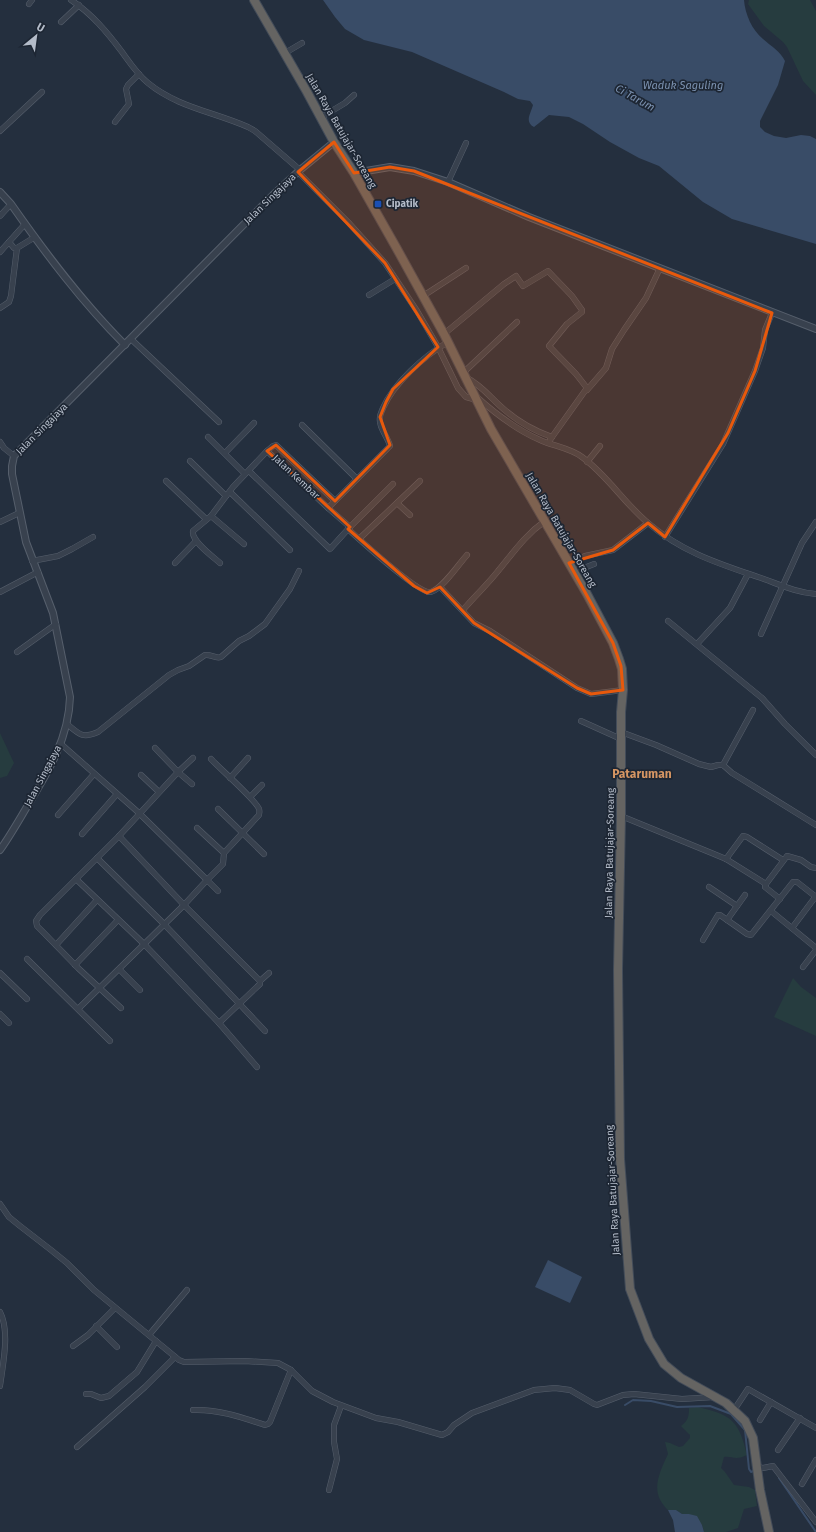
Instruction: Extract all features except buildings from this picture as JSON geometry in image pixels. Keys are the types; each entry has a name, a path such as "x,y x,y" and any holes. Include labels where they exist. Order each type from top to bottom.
{"highway":[{"name":"Jalan Raya Batujajar-Soreang","path":"254,0 423,296 501,447 569,563 613,643 621,666 623,690 621,735 622,816 618,970 620,1159 630,1289 649,1339 664,1364 681,1378 715,1397 734,1410 745,1421 751,1433 760,1490 769,1532"}],"street":[{"path":"71,0 103,28 137,76 168,97 255,131 299,171 385,263 417,311 438,347 462,394 466,397 474,395 515,427 550,440"},
{"path":"61,22 79,6"},
{"path":"285,53 302,43"},
{"path":"115,122 129,104 126,89 137,76"},
{"path":"0,131 42,92"},
{"path":"320,118 345,103 354,95"},
{"name":"Jalan Singajaya","path":"0,850 49,769 61,744 67,724 70,697 54,613 38,572 32,561 26,542 12,474 14,456 257,210 299,171 334,142"},
{"path":"448,182 466,144"},
{"path":"354,173 378,168 414,170 448,182 501,206 816,329"},
{"path":"0,192 11,204 84,302 125,345"},
{"path":"0,216 11,204"},
{"path":"0,252 26,224"},
{"path":"17,248 35,237"},
{"path":"9,242 14,248 17,248"},
{"path":"0,308 9,302 12,296 17,248"},
{"path":"423,296 466,268"},
{"path":"550,440 568,412 606,368 612,349 646,298 660,268"},
{"name":"Jalan Kembar","path":"196,541 193,536 193,531 211,516 233,487 268,451 328,508 390,446 382,430 380,417 393,389 504,284 516,276 523,286 548,271 572,296 582,310 582,312 567,324 549,346 576,374 586,386 587,390"},
{"path":"369,295 396,280"},
{"path":"665,536 723,444 755,371 763,348 765,330 772,313"},
{"path":"517,322 465,376 483,388 516,419 573,452 587,462 648,523 679,546 695,554 782,587 816,594"},
{"path":"131,339 219,422"},
{"path":"225,453 254,423"},
{"path":"302,425 357,479"},
{"path":"208,437 330,549 392,484"},
{"path":"0,442 4,448 14,456"},
{"path":"268,451 276,445 335,501"},
{"path":"587,462 600,446"},
{"path":"190,461 290,550"},
{"path":"166,481 206,519"},
{"path":"359,539 420,482"},
{"path":"397,503 410,515"},
{"path":"328,508 359,539 421,590 427,593 440,587 467,555"},
{"path":"0,522 20,513"},
{"path":"211,516 244,544"},
{"path":"463,610 498,572 522,541 544,521"},
{"path":"761,634 802,543 816,522"},
{"path":"569,563 585,556 612,550 648,523"},
{"path":"32,561 58,556 93,537"},
{"path":"175,563 196,541 220,563"},
{"path":"574,572 594,564"},
{"path":"67,724 80,735 89,735 98,732 169,675 189,666 205,655 208,654 217,658 221,657 239,641 249,636 265,624 290,589 299,571"},
{"path":"0,592 38,572"},
{"path":"696,644 730,608 748,574"},
{"path":"440,587 474,623 490,631 577,688 591,694 623,690"},
{"path":"668,621 762,698 816,755"},
{"path":"17,652 56,624"},
{"path":"723,766 753,710"},
{"path":"581,721 656,745 699,764 711,767 718,765 723,766 816,825"},
{"path":"61,744 139,813 218,891"},
{"path":"155,748 192,784"},
{"path":"121,1008 75,965 37,926 36,921 40,915 119,836 139,813 193,758"},
{"path":"230,778 248,758"},
{"path":"78,1009 184,905 223,864 224,853 260,812 250,797 211,759"},
{"path":"58,814 94,774"},
{"path":"141,775 159,792"},
{"path":"250,797 262,786"},
{"path":"82,834 116,794"},
{"path":"218,809 264,854"},
{"path":"622,816 726,860 766,884"},
{"path":"197,828 224,853"},
{"path":"119,836 260,982"},
{"path":"726,860 743,836 783,860"},
{"path":"780,899 765,887 787,856 801,860 811,867 816,868"},
{"path":"97,858 164,924 265,1031"},
{"path":"76,879 144,944 219,1023 257,1067"},
{"path":"703,940 718,915 749,936 754,932 795,881 816,896 792,928"},
{"path":"709,887 737,906"},
{"path":"727,920 745,895"},
{"path":"56,945 97,900"},
{"path":"771,911 816,949 803,966"},
{"path":"75,965 118,920"},
{"path":"27,958 110,1041"},
{"path":"119,969 140,990"},
{"path":"0,973 27,999"},
{"path":"219,1023 260,984 260,982 269,973"},
{"path":"0,1014 9,1023"},
{"path":"0,1204 9,1217 67,1263 94,1290 175,1358 184,1362 245,1361 276,1363 291,1370 312,1390 342,1406 376,1418 398,1422 442,1434 448,1432 454,1425 472,1413 534,1390 555,1388 570,1390 597,1405 623,1396 634,1394 682,1399 715,1397"},
{"path":"149,1335 187,1290"},
{"path":"73,1346 115,1308"},
{"path":"0,1312 3,1317 5,1341 0,1386"},
{"path":"96,1326 117,1347"},
{"path":"86,1394 91,1394 100,1398 109,1396 137,1372 156,1341"},
{"path":"77,1447 145,1387 175,1358"},
{"path":"193,1410 209,1410 265,1425 268,1424 291,1370"},
{"path":"734,1410 748,1389 816,1428"},
{"path":"760,1420 770,1402"},
{"path":"329,1490 337,1459 334,1442 334,1425 342,1406"},
{"path":"778,1450 800,1418"},
{"path":"802,1484 816,1460"},
{"path":"757,1467 763,1468 773,1466 816,1522"}],"highlighted area":[{"path":"334,142 354,173 390,167 414,171 772,313 755,371 728,433 665,537 648,523 613,550 569,563 613,643 621,666 623,690 591,694 577,688 474,623 440,587 427,593 414,586 348,529 350,527 267,451 276,445 335,501 390,445 380,417 386,402 393,389 438,347 385,263 298,172"}],"green space":[{"path":"749,0 810,0 816,11 816,95 803,81 787,47 764,26 748,4"},
{"path":"0,733 14,763 7,776 0,778"},
{"path":"793,978 801,987 816,998 816,1036 774,1017"},
{"path":"698,1407 719,1413 732,1421 737,1427 741,1434 747,1455 737,1458 724,1457 721,1468 734,1485 749,1487 755,1490 757,1506 744,1509 738,1528 726,1532 704,1532 702,1525 689,1514 682,1514 676,1510 668,1510 662,1503 657,1490 659,1476 668,1454 665,1442 679,1447 683,1446 690,1438 690,1435 681,1426 688,1418 689,1408"}],"water":[{"name":"Waduk Saguling","path":"323,0 744,0 752,26 785,61 778,85 760,121 760,127 765,132 774,136 786,138 801,135 810,136 816,139 816,244 732,219 703,202 659,166 639,158 569,117 549,115 534,127 529,123 533,105 530,101 518,99 412,52 364,40 345,29"},
{"path":"548,1260 582,1277 570,1303 535,1287"},
{"path":"668,1510 676,1510 682,1514 697,1516 704,1532 675,1532 673,1520"}],"waterway":[{"path":"625,1405 633,1400 651,1401 677,1407 710,1406 731,1414 745,1430 749,1469 751,1472 753,1471"},
{"path":"779,1478 816,1532"}],"place":[{"name":"Cipatik","path":"378,204"}],"district":[{"name":"Pataruman","path":"642,774"}],"water label":[{"name":"Ci Tarum","path":"635,98"}]}
